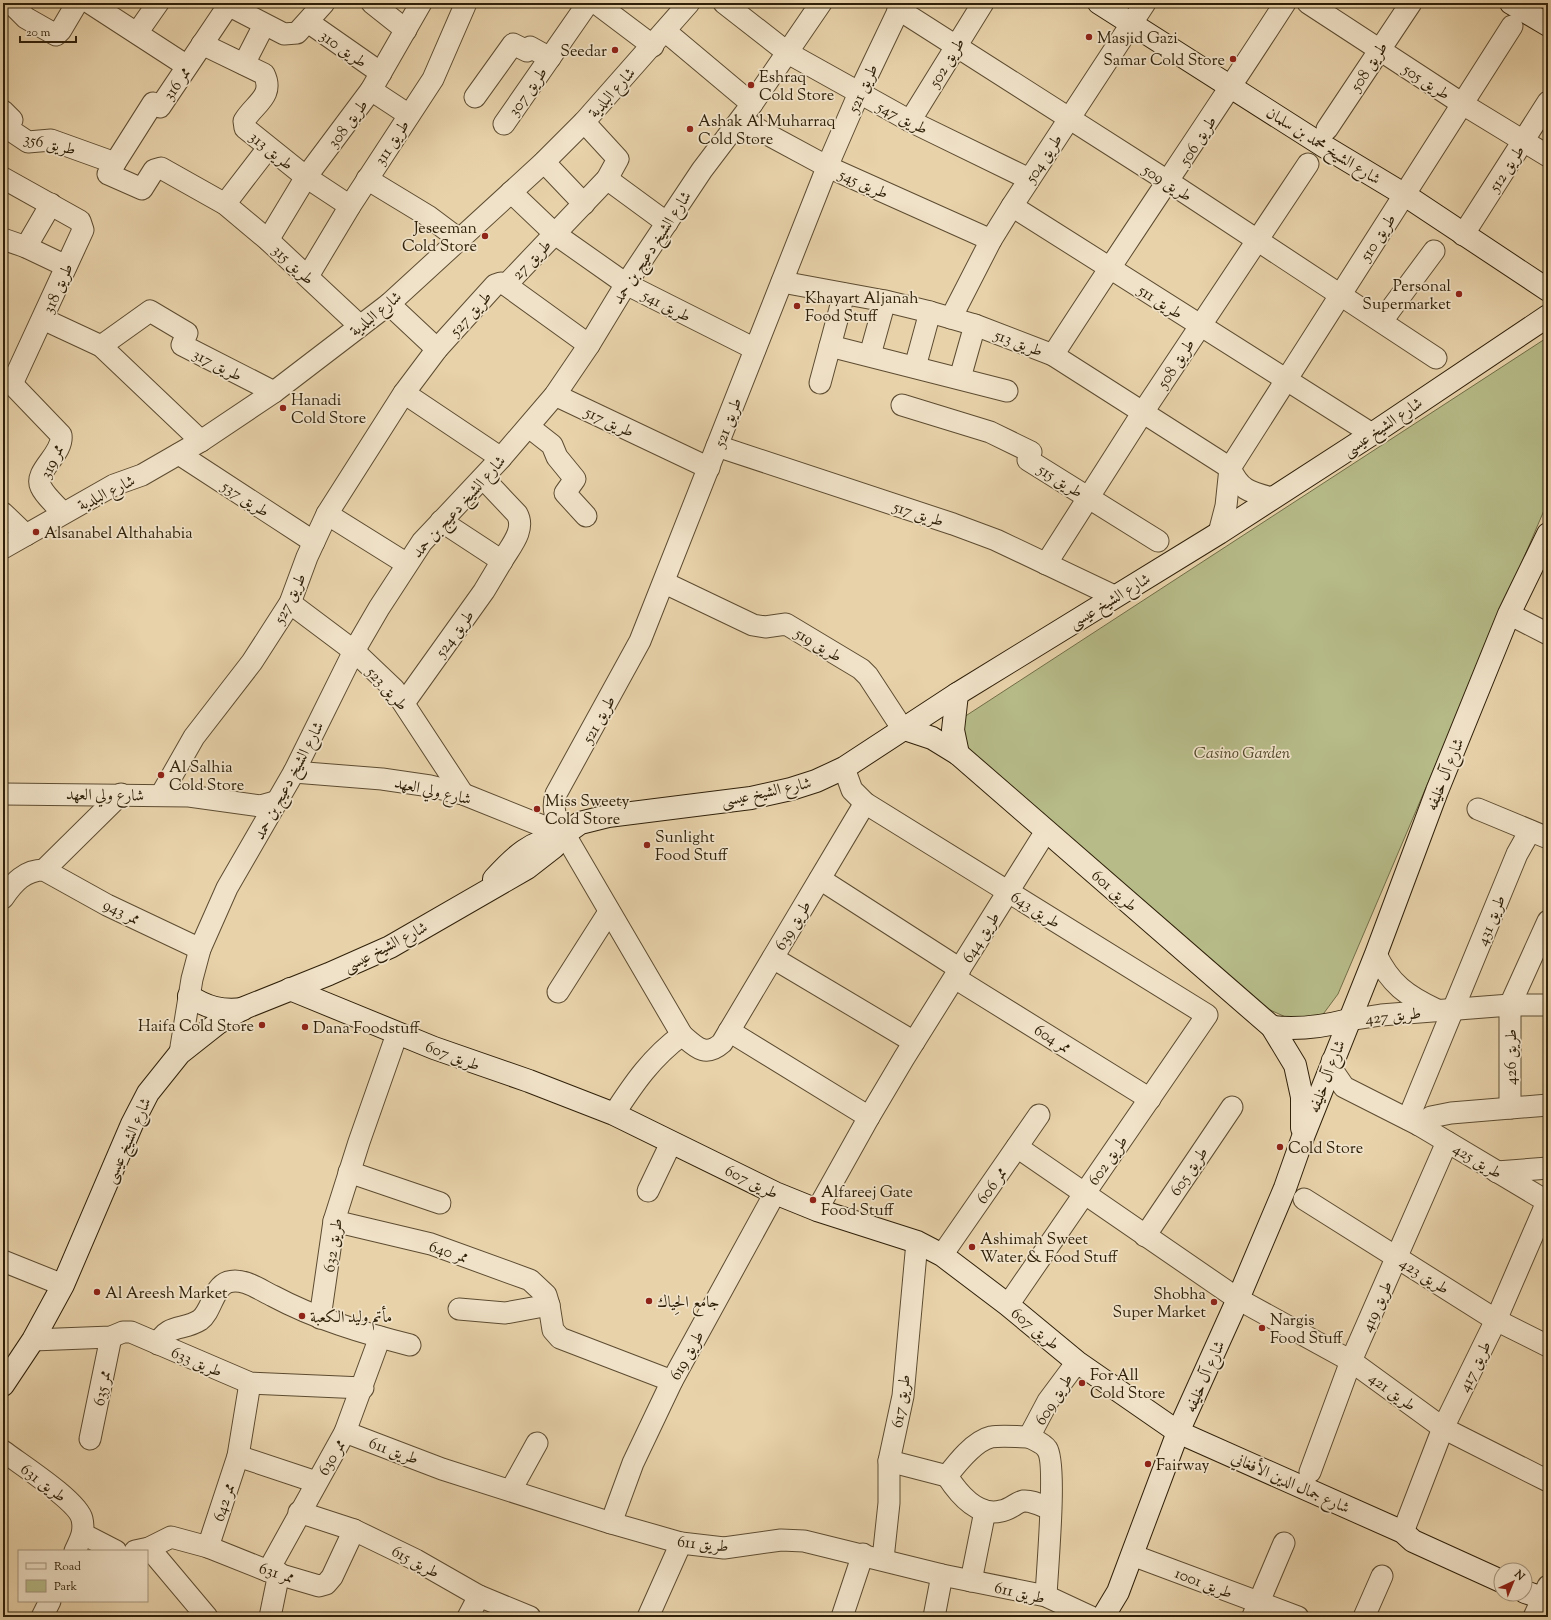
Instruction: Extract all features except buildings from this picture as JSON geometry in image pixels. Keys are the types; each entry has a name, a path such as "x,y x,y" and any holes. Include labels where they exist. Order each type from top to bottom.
{"street":[{"path":"11,3 26,18 56,35 61,30 77,3"},
{"path":"137,33 158,3"},
{"name":"طريق 310","path":"224,6 284,34 297,33 324,3"},
{"path":"372,3 406,30"},
{"name":"طريق 308","path":"268,240 306,177 376,82 421,3"},
{"name":"طريق 311","path":"308,276 350,206 440,66 466,3"},
{"name":"طريق 307","path":"504,124 588,3"},
{"path":"596,3 659,38"},
{"name":"شارع البلدية","path":"3,548 114,485 142,475 200,441 274,392 389,304 544,162 584,122 689,3"},
{"name":"طريق 547","path":"724,3 788,53 910,121 1029,179"},
{"name":"شارع الشيخ دعيج بن حمد","path":"180,1053 189,996 200,950 227,888 294,772 354,651 407,564 422,542 483,478 529,427 555,395 589,345 626,284 702,170 746,112 821,3"},
{"name":"طريق 502","path":"910,121 982,3"},
{"name":"شارع الشيخ محمد بن سلمان","path":"1099,3 1405,195 1463,235 1548,290"},
{"name":"طريق 504","path":"951,318 991,240 1068,118 1145,3"},
{"name":"طريق 506","path":"1053,355 1169,182 1286,3"},
{"name":"طريق 505","path":"1308,3 1461,103 1548,156"},
{"name":"طريق 508","path":"1327,129 1378,50 1411,3"},
{"path":"97,5 186,66"},
{"name":"ممر 316","path":"112,168 153,103 160,107 202,44 224,6"},
{"name":"طريق 509","path":"900,6 956,45 1340,293 1436,358"},
{"name":"طريق 521","path":"565,835 555,815 553,805 556,794 640,641 828,167 859,93 900,6"},
{"path":"1518,11 1548,25"},
{"name":"طريق 510","path":"1230,468 1340,293 1405,195 1518,11"},
{"name":"طريق 310","path":"308,22 376,82 409,116"},
{"path":"244,64 264,25"},
{"name":"طريق 545","path":"659,38 746,112 828,167 991,240"},
{"name":"طريق 313","path":"202,44 264,74 268,88 265,95 244,121 245,128 306,177 350,206"},
{"name":"طريق 307","path":"475,97 513,44 526,51 530,47 550,58"},
{"name":"طريق 512","path":"1463,235 1548,102"},
{"name":"طريق 356","path":"3,111 12,120 7,128 28,142 51,140 112,168"},
{"path":"555,234 607,179 618,159 584,122"},
{"path":"225,204 268,148"},
{"path":"544,162 584,204"},
{"name":"طريق 508","path":"1046,564 1143,412 1308,164"},
{"name":"طريق 315","path":"112,168 142,189 154,170 161,168 225,204 308,276 360,326"},
{"name":"طريق 318","path":"3,178 80,220 83,230 43,319 7,381"},
{"path":"367,179 428,216 460,240"},
{"path":"607,179 667,223"},
{"name":"طريق 541","path":"511,192 555,234 626,284 755,350"},
{"path":"26,247 51,204"},
{"name":"طريق 511","path":"1012,206 1372,434"},
{"name":"طريق 27","path":"506,285 555,234"},
{"path":"3,239 26,247 66,266"},
{"path":"1382,321 1434,251"},
{"name":"طريق 513","path":"782,282 885,301 930,312 975,325 1053,355 1230,468 1236,482 1246,489 1272,498"},
{"name":"طريق 527","path":"161,795 194,736 252,662 290,603 314,542 327,514 404,393 437,349 495,285 506,285 589,345"},
{"path":"820,383 844,294"},
{"path":"870,355 885,301"},
{"path":"389,304 437,349"},
{"name":"طريق 317","path":"101,346 150,311 187,333 182,345 274,392"},
{"path":"915,367 930,312"},
{"name":"شارع الشيخ عيسى","path":"3,1385 33,1340 63,1285 132,1124 148,1092 180,1053 218,1023 244,1008 328,974 390,946 527,868 554,847 574,827 587,821 608,816 751,798 784,791 816,781 844,768 863,757 902,728 1114,596 1219,533 1372,434 1548,316"},
{"path":"43,319 101,346 200,441"},
{"path":"960,378 975,325"},
{"path":"830,346 1007,391"},
{"name":"ممر 319","path":"7,381 60,435 62,441 58,450 41,475 39,481 44,491 63,513"},
{"path":"404,393 501,458"},
{"name":"طريق 517","path":"555,395 709,468"},
{"name":"طريق 515","path":"902,405 990,432 1031,452 1028,460 1158,541"},
{"path":"529,427 552,445 557,457 575,479 565,493 586,516"},
{"name":"طريق 517","path":"718,446 953,524 996,540 1114,596"},
{"name":"طريق 537","path":"179,454 314,542"},
{"path":"1219,533 1226,506 1230,468"},
{"name":"طريق 524","path":"404,703 484,591 520,529 521,521 517,514 483,478"},
{"path":"3,513 26,535"},
{"path":"327,514 407,564"},
{"path":"441,521 502,561"},
{"name":"شارع آل خليفه","path":"1103,1617 1118,1592 1178,1432 1238,1299 1285,1188 1302,1137 1348,1020 1376,954 1437,791 1509,614 1548,534"},
{"name":"طريق 519","path":"664,583 753,624 765,627 786,624 861,669 868,676 902,728"},
{"name":"طريق 523","path":"290,603 354,651 394,689 463,794"},
{"path":"1509,614 1548,634"},
{"path":"957,694 953,730 958,754"},
{"name":"طريق 601","path":"902,728 932,738 958,754 1221,981 1272,1027 1295,1065 1302,1097 1302,1137"},
{"path":"844,768 852,790 865,803"},
{"name":"شارع ولي العهد","path":"294,772 382,779 430,786 463,794 565,835"},
{"name":"شارع ولي العهد","path":"3,794 122,794 189,796 260,806 278,801"},
{"path":"3,898 17,880 26,873 36,870 44,870 122,794"},
{"name":"طريق 639","path":"565,835 682,1034 706,1051 714,1050 722,1043 865,803"},
{"name":"طريق 643","path":"865,803 1207,1015"},
{"name":"طريق 431","path":"1446,1010 1517,854 1539,835 1478,809"},
{"name":"طريق 644","path":"817,1210 869,1117 914,1042 1046,831"},
{"name":"ممر 943","path":"44,870 107,905 200,950"},
{"name":"ممر 604","path":"820,879 958,973 1150,1099"},
{"path":"558,992 609,912"},
{"path":"1510,1005 1548,921"},
{"name":"طريق 427","path":"1376,954 1393,982 1406,994 1446,1010"},
{"path":"773,958 914,1042"},
{"name":"طريق 607","path":"290,989 397,1034 614,1114 775,1193 817,1210 917,1242 942,1255 1008,1305 1077,1362 1178,1432"},
{"path":"189,996 211,1008 233,1010 244,1008"},
{"name":"طريق 427","path":"1348,1020 1380,1015 1510,1005 1548,1005"},
{"name":"طريق 426","path":"1510,1005 1510,1108"},
{"path":"1413,1122 1446,1010"},
{"name":"طريق 602","path":"1008,1305 1083,1193 1150,1099 1207,1015"},
{"path":"1272,1027 1311,1029 1348,1020"},
{"path":"729,1031 869,1117"},
{"name":"طريق 632","path":"320,1318 334,1221 349,1172 397,1034"},
{"path":"614,1114 632,1086 654,1057 682,1034"},
{"name":"طريق 425","path":"1332,1061 1333,1070 1344,1087 1413,1122 1547,1202"},
{"name":"طريق 426","path":"1413,1122 1442,1114 1548,1105"},
{"name":"طريق 605","path":"1145,1236 1232,1107"},
{"name":"ممر 606","path":"942,1255 1039,1115"},
{"name":"طريق 419","path":"1310,1472 1351,1361 1398,1257 1447,1142"},
{"path":"648,1191 671,1143"},
{"path":"1017,1147 1238,1299"},
{"path":"1497,1172 1548,1168"},
{"path":"349,1172 440,1203"},
{"name":"طريق 619","path":"610,1523 633,1463 672,1381 775,1193"},
{"name":"طريق 423","path":"1304,1199 1496,1320 1548,1346"},
{"name":"طريق 417","path":"1403,1532 1443,1428 1496,1320 1547,1202"},
{"name":"ممر 640","path":"334,1221 431,1244 530,1280 546,1295 554,1330 560,1338 672,1381"},
{"name":"طريق 617","path":"883,1559 889,1503 889,1460 903,1396 917,1242"},
{"path":"3,1261 63,1285"},
{"path":"158,1344 162,1336 168,1330 195,1323 204,1317 220,1288 227,1282 235,1281 248,1283 281,1301 320,1318 410,1345"},
{"name":"طريق 421","path":"1238,1299 1351,1361 1443,1428 1548,1481"},
{"path":"459,1309 505,1313 549,1306"},
{"name":"طريق 633","path":"33,1340 111,1337 123,1332 131,1332 250,1383 363,1388"},
{"name":"ممر 635","path":"90,1439 111,1337"},
{"name":"ممر 630","path":"270,1617 273,1572 299,1512 345,1432 363,1388 380,1337"},
{"name":"طريق 609","path":"1029,1438 1048,1401 1077,1362"},
{"name":"ممر 642","path":"208,1547 238,1456 250,1383"},
{"name":"طريق 611","path":"345,1432 442,1468 610,1523 681,1543 724,1548 793,1540 863,1554 942,1575 1046,1596 1091,1617"},
{"name":"شارع جمال الدين الأفغاني","path":"1178,1432 1403,1532 1413,1540 1493,1577"},
{"name":"طريق 609","path":"947,1476 957,1462 971,1448 990,1438 1029,1438 1047,1448 1051,1456 1052,1488 1046,1596"},
{"path":"511,1490 537,1443"},
{"name":"طريق 631","path":"3,1451 72,1504 80,1534"},
{"path":"238,1456 316,1482"},
{"path":"889,1460 947,1476 958,1494 985,1511 1000,1512 1023,1502 1033,1503 1050,1509"},
{"path":"971,1581 985,1511"},
{"name":"طريق 615","path":"299,1512 354,1530 416,1560 479,1596 530,1617"},
{"name":"ممر 631","path":"142,1550 171,1537 208,1547 273,1572 319,1586 326,1584 332,1577 354,1530"},
{"name":"شارع جمال الدين الأفغاني","path":"1403,1532 1424,1535 1493,1566"},
{"path":"80,1534 114,1550"},
{"path":"648,1617 681,1543"},
{"path":"1256,1610 1284,1543"},
{"path":"842,1617 863,1554"},
{"name":"طريق 1001","path":"1132,1555 1256,1610 1298,1617"},
{"path":"148,1556 207,1617"},
{"path":"934,1617 942,1575"},
{"path":"1364,1617 1382,1576"},
{"path":"1533,1591 1540,1599"},
{"path":"468,1617 479,1596"},
{"path":"42,1617 50,1602"}],"green space":[{"name":"Casino Garden","path":"1548,337 1548,501 1338,994 1321,1017 1290,1019 1268,1009 969,762 957,737 964,717"}],"place":[{"name":"Masjid Gazi","path":"1089,37"},
{"name":"Seedar","path":"615,50"},
{"name":"Samar Cold Store","path":"1233,59"},
{"name":"Eshraq Cold Store","path":"751,85"},
{"name":"Ashak Al Muharraq Cold Store","path":"690,129"},
{"name":"Jeseeman Cold Store","path":"485,236"},
{"name":"Personal Supermarket","path":"1459,294"},
{"name":"Khayart Aljanah Food Stuff","path":"797,306"},
{"name":"Hanadi Cold Store","path":"283,408"},
{"name":"Alsanabel Althahabia","path":"36,532"},
{"name":"Al Salhia Cold Store","path":"161,775"},
{"name":"Miss Sweety Cold Store","path":"537,809"},
{"name":"Sunlight Food Stuff","path":"647,845"},
{"name":"Haifa Cold Store","path":"262,1025"},
{"name":"Dana Foodstuff","path":"305,1027"},
{"name":"Cold Store","path":"1280,1147"},
{"name":"Alfareej Gate Food Stuff","path":"813,1200"},
{"name":"Ashimah Sweet Water & Food Stuff","path":"972,1247"},
{"name":"Al Areesh Market","path":"97,1292"},
{"name":"جامع الحِياك","path":"649,1301"},
{"name":"Shobha Super Market","path":"1214,1302"},
{"name":"مأتم وليد الكعبة","path":"302,1316"},
{"name":"Nargis Food Stuff","path":"1262,1328"},
{"name":"For All Cold Store","path":"1082,1383"},
{"name":"Fairway","path":"1148,1464"}]}
